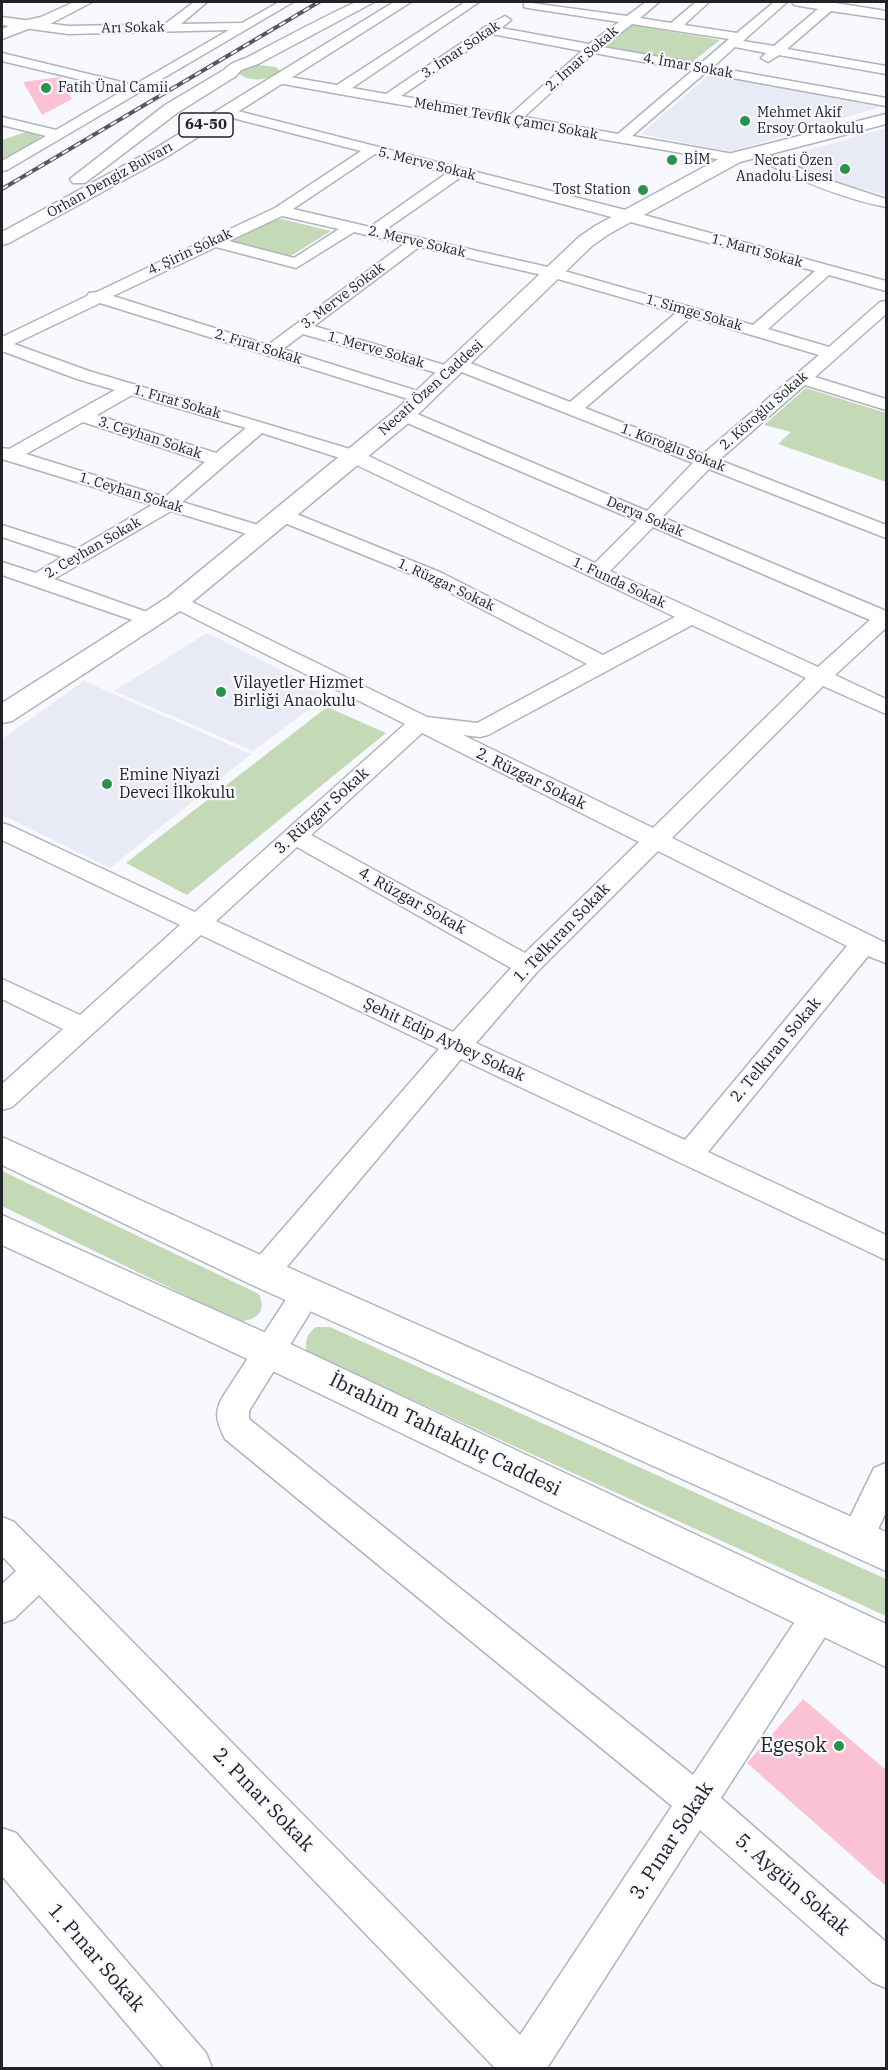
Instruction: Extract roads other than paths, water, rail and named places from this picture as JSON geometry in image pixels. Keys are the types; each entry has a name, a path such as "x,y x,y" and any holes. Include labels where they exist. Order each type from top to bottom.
{"main road":[{"path":"2,34 24,25 45,21 66,6 85,2"},
{"name":"Orhan Dengiz Bulvarı","path":"2,223 64,190 163,115 236,67 367,2"},
{"name":"Orhan Dengiz Bulvarı","path":"2,239 162,152 404,2"},
{"path":"246,63 277,64 285,67 282,76"},
{"name":"Orhan Dengiz Bulvarı","path":"230,73 235,78 247,82 282,76"},
{"name":"Necati Özen Caddesi","path":"2,714 177,602 404,415 586,241 628,215 734,158 886,119"},
{"path":"2,1150 307,1293 872,1545"},
{"name":"İbrahim Tahtakılıç Caddesi","path":"2,1229 270,1352 886,1646"}],"street":[{"path":"168,28 201,2"},
{"path":"2,167 287,2"},
{"path":"339,90 473,2"},
{"path":"572,11 585,2"},
{"name":"2. İmar Sokak","path":"513,120 591,49 653,2"},
{"path":"673,27 703,2"},
{"path":"621,138 781,2"},
{"path":"798,2 886,15"},
{"path":"530,3 673,27 777,51 884,66"},
{"name":"3. İmar Sokak","path":"389,98 530,3"},
{"path":"66,6 99,11"},
{"path":"746,77 829,6"},
{"path":"166,11 189,11"},
{"name":"Arı Sokak","path":"2,21 68,30 242,26"},
{"name":"4. İmar Sokak","path":"489,30 886,102"},
{"path":"2,57 135,89"},
{"path":"850,95 884,66"},
{"name":"Mehmet Tevfik Çamcı Sokak","path":"282,76 339,90 734,158"},
{"name":"5. Merve Sokak","path":"226,112 628,215"},
{"path":"2,121 57,134"},
{"path":"2,136 31,128"},
{"name":"4. Şirin Sokak","path":"2,344 95,296 279,211 372,150"},
{"path":"756,153 830,188 886,203"},
{"path":"372,232 458,172"},
{"name":"2. Merve Sokak","path":"279,211 555,273"},
{"name":"1. Martı Sokak","path":"628,215 886,286"},
{"path":"211,242 296,263 352,227"},
{"name":"3. Merve Sokak","path":"270,351 416,242"},
{"path":"756,331 826,270"},
{"name":"1. Simge Sokak","path":"555,273 832,354"},
{"name":"2. Fırat Sokak","path":"95,296 422,398"},
{"name":"2. Köroğlu Sokak","path":"597,573 706,461 801,378 832,354 870,330 886,306"},
{"path":"573,409 688,312"},
{"name":"1. Merve Sokak","path":"301,328 455,368"},
{"name":"1. Fırat Sokak","path":"2,344 130,389 353,456"},
{"name":"1. Köroğlu Sokak","path":"455,368 573,409 886,532"},
{"path":"801,378 886,405"},
{"path":"6,454 130,389"},
{"name":"Derya Sokak","path":"404,415 886,618"},
{"name":"3. Ceyhan Sokak","path":"82,416 218,460"},
{"name":"2. Ceyhan Sokak","path":"38,580 168,504 259,426"},
{"name":"1. Ceyhan Sokak","path":"6,454 261,532"},
{"name":"1. Funda Sokak","path":"353,456 597,573 886,707"},
{"name":"1. Rüzgar Sokak","path":"282,515 435,577 605,665"},
{"path":"2,531 79,556"},
{"path":"2,568 151,620"},
{"name":"2. Rüzgar Sokak","path":"177,602 875,949"},
{"path":"420,723 480,730 691,617"},
{"name":"1. Telkıran Sokak","path":"263,1273 528,966 821,676 886,618"},
{"name":"3. Rüzgar Sokak","path":"2,1100 420,723"},
{"name":"Şehit Edip Aybey Sokak","path":"2,831 886,1248"},
{"name":"4. Rüzgar Sokak","path":"295,836 528,966"},
{"name":"2. Telkıran Sokak","path":"689,1155 875,949"},
{"path":"6,997 82,1027"},
{"name":"5. Aygün Sokak","path":"307,1293 233,1408 232,1419 237,1429 697,1802 886,1968"},
{"path":"872,1545 886,1478"},
{"name":"2. Pınar Sokak","path":"2,1533 523,2068"},
{"path":"2,1607 40,1571"},
{"name":"3. Pınar Sokak","path":"523,2068 820,1614"},
{"name":"1. Pınar Sokak","path":"2,1847 191,2068"}],"railway":[{"path":"2,189 319,2"}],"place":[{"name":"Fatih Ünal Camii","path":"46,88"},
{"name":"Mehmet Akif Ersoy Ortaokulu","path":"745,121"},
{"name":"BİM","path":"672,160"},
{"name":"Necati Özen Anadolu Lisesi","path":"845,169"},
{"name":"Tost Station","path":"643,190"},
{"name":"Vilayetler Hizmet Birliği Anaokulu","path":"221,692"},
{"name":"Emine Niyazi Deveci İlkokulu","path":"107,784"},
{"name":"Egeşok","path":"839,1746"}]}
